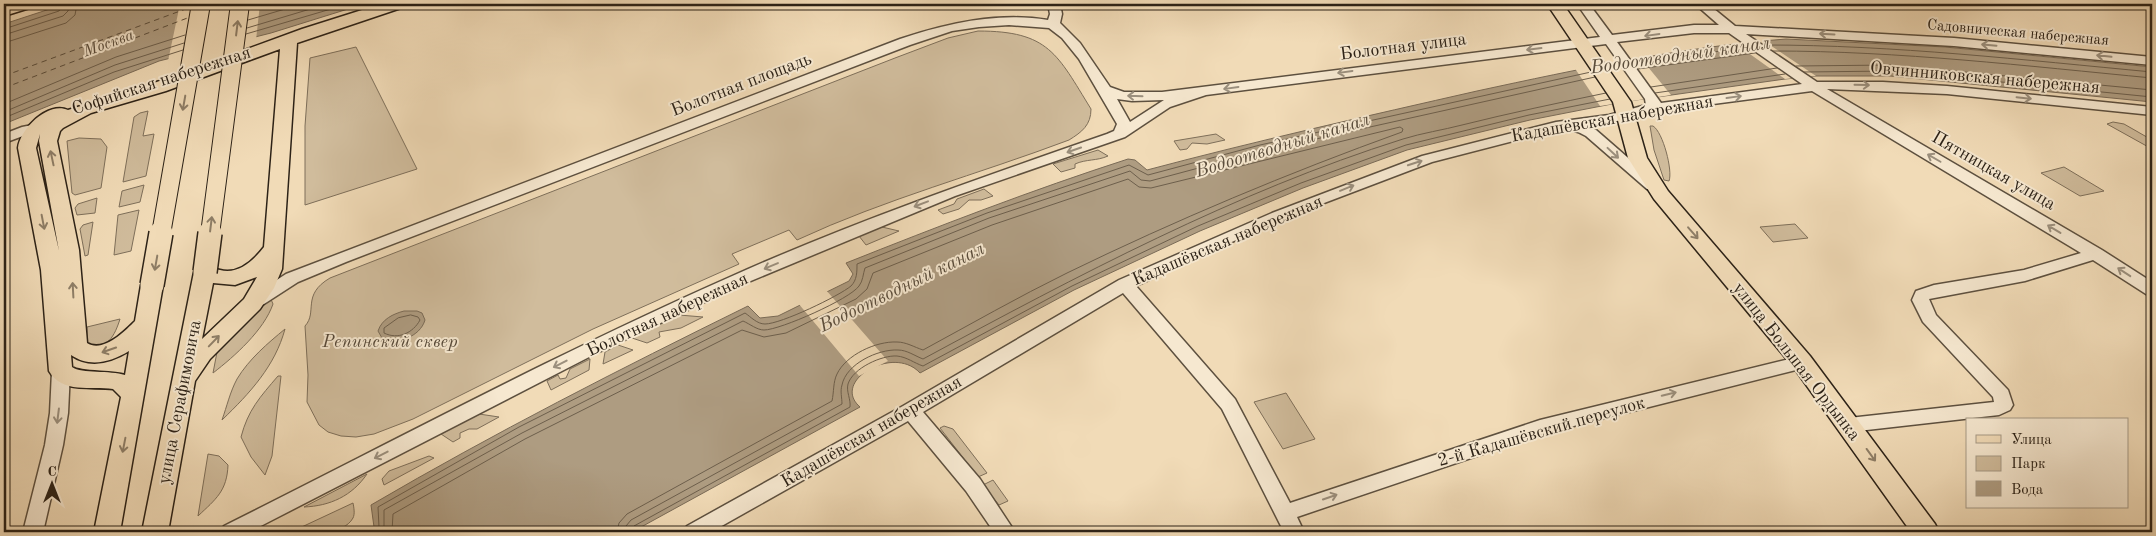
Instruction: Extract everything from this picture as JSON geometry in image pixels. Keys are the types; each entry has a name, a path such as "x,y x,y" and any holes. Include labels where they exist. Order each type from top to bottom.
{"main road":[{"path":"4,11 27,4"},
{"path":"107,532 133,397 201,4"},
{"name":"улица Серафимовича","path":"154,532 205,272 240,4"},
{"name":"Софийская набережная","path":"55,125 78,113 160,87 326,26 398,4"},
{"path":"1554,4 1625,109"},
{"path":"184,379 202,353 252,304 268,279 273,254 289,40"},
{"name":"Софийская набережная","path":"36,127 50,118 79,105 164,76 289,40"},
{"path":"160,87 260,63 275,62 286,64"},
{"name":"улица Большая Ордынка","path":"1625,109 1633,146 1644,169 1661,195 1802,362 1850,425 1926,532"},
{"path":"55,125 49,134 48,141 48,196 61,372 70,378 120,382 127,387 133,397"},
{"path":"36,127 27,139 26,148 48,196 72,278 76,347 82,352 91,354 102,353 123,345 145,324"},
{"path":"205,272 215,278 224,279 250,272 273,254"}],"street":[{"path":"1054,4 1056,14 1053,25 1065,35 1077,50 1104,89 1123,120 1124,124 1120,134"},
{"path":"1583,4 1623,58 1652,104"},
{"path":"1702,4 1730,29 1798,77"},
{"path":"1610,40 1694,29 1712,23 1715,16"},
{"name":"Болотная площадь","path":"252,304 280,284 324,264 942,29 960,24 999,21 1053,25"},
{"name":"Садовническая набережная","path":"1694,29 1730,29 1954,42 2152,61"},
{"name":"Болотная улица","path":"1104,89 1116,95 1135,97 1201,92 1417,63 1610,40"},
{"name":"Пятницкая улица","path":"1798,77 2096,254 2152,290"},
{"name":"Овчинниковская набережная","path":"1814,86 1867,85 1919,88 2152,111"},
{"name":"Кадашёвская набережная","path":"694,532 910,410 1125,284 1277,216 1401,168 1492,141 1652,104 1814,86"},
{"name":"Болотная улица","path":"1120,134 1165,104 1201,92"},
{"path":"4,140 36,127 55,125"},
{"name":"улица Большая Ордынка","path":"1556,126 1567,125 1587,130 1620,160 1637,171 1661,195"},
{"name":"Болотная набережная","path":"231,532 572,358 735,281 919,205 1120,134"},
{"name":"Болотная площадь","path":"273,254 280,265 291,267 324,264"},
{"path":"1850,425 1999,408 2004,405 2002,395 1928,318 1920,300 1922,296 1934,291 2024,274 2096,254"},
{"path":"1125,284 1229,404 1294,532"},
{"name":"2-й Кадашёвский переулок","path":"1284,513 1540,427 1802,362"},
{"path":"33,532 54,445 59,413 61,372"},
{"path":"910,410 971,483 1005,532"}],"green space":[{"name":"Репинский сквер","path":"978,31 1021,35 1036,41 1048,49 1059,60 1091,109 1091,115 1085,128 1069,140 898,199 797,240 789,230 732,254 739,264 593,329 413,419 374,434 356,437 341,436 328,432 319,425 307,402 308,375 305,326 309,321 313,297 316,291 321,284 330,278 895,58 948,38"},
{"path":"356,47 417,169 305,205 305,126 310,58"},
{"path":"148,111 143,136 154,134 146,176 123,182 134,117"},
{"path":"2113,122 2124,124 2152,140 2152,149 2107,124"},
{"path":"1650,126 1657,130 1664,143 1670,169 1669,181 1664,180 1654,150"},
{"path":"1216,134 1225,140 1207,144 1192,143 1187,149 1180,150 1174,141"},
{"path":"79,138 101,139 107,147 101,188 75,195 72,193 67,141"},
{"path":"1098,150 1108,156 1079,162 1075,164 1075,168 1061,172 1053,164"},
{"path":"2064,167 2104,191 2080,196 2041,173"},
{"path":"144,185 140,202 119,207 122,191"},
{"path":"984,189 993,196 981,200 969,200 959,209 943,214 938,210 954,204 957,199"},
{"path":"97,198 95,213 77,215 75,208 78,204"},
{"path":"139,210 131,251 114,255 118,215"},
{"path":"93,222 88,255 85,256 80,229 83,225"},
{"path":"1795,224 1808,238 1773,242 1760,227"},
{"path":"882,227 899,231 866,245 859,236"},
{"path":"270,297 273,304 269,314 256,333 239,351 213,373 218,347"},
{"path":"679,315 703,317 681,328 659,332 660,337 647,343 632,338"},
{"path":"120,319 113,336 105,344 94,346 87,344 87,327"},
{"path":"285,329 281,342 268,367 252,389 222,420 237,379 259,352"},
{"path":"618,345 633,350 603,364 605,352"},
{"path":"590,359 589,370 551,390 547,381 558,375 560,379 566,378 570,369"},
{"path":"278,376 281,376 272,456 265,475 251,457 241,437 251,411"},
{"path":"1286,393 1315,439 1283,449 1254,402"},
{"path":"479,414 499,417 477,429 469,429 460,433 460,438 453,442 441,434"},
{"path":"944,426 953,429 987,473 978,477 940,428"},
{"path":"208,454 219,456 228,465 227,474 219,494 198,516"},
{"path":"429,456 434,458 384,485 382,479 389,471"},
{"path":"367,474 361,482 340,498 323,505 304,507"},
{"path":"993,480 1008,501 999,505 983,485"},
{"path":"353,503 353,518 342,528 325,532 291,532"}],"water":[{"name":"Москва","path":"65,4 364,4 271,33 159,61 4,124 4,24"},
{"name":"Водоотводный канал","path":"1786,39 1945,47 2152,67 2152,102 1890,76 1816,76 1622,102 1530,120 1407,150 1303,188 1200,231 1074,290 920,373 909,365 895,362 869,369 859,377 853,387 853,397 860,407 632,532 362,532 374,527 371,505 511,427 652,354 748,306 760,318 778,316 849,281 853,274 846,263 1057,183 1128,159 1135,160 1147,170 1353,119 1592,67 1708,47"},
{"path":"404,311 422,313 425,320 418,331 401,340 394,341 382,338 378,331 382,323 392,315"}],"pier":[{"path":"180,4 260,4 256,40 168,61"},
{"path":"1761,39 1816,76 1785,79 1733,42"},
{"path":"1639,56 1671,95 1600,106 1574,67"},
{"path":"826,290 888,361 859,376 798,303"}],"ferry route":[{"path":"210,9 230,4"},
{"path":"4,76 191,7"},
{"path":"4,88 190,17"}]}
